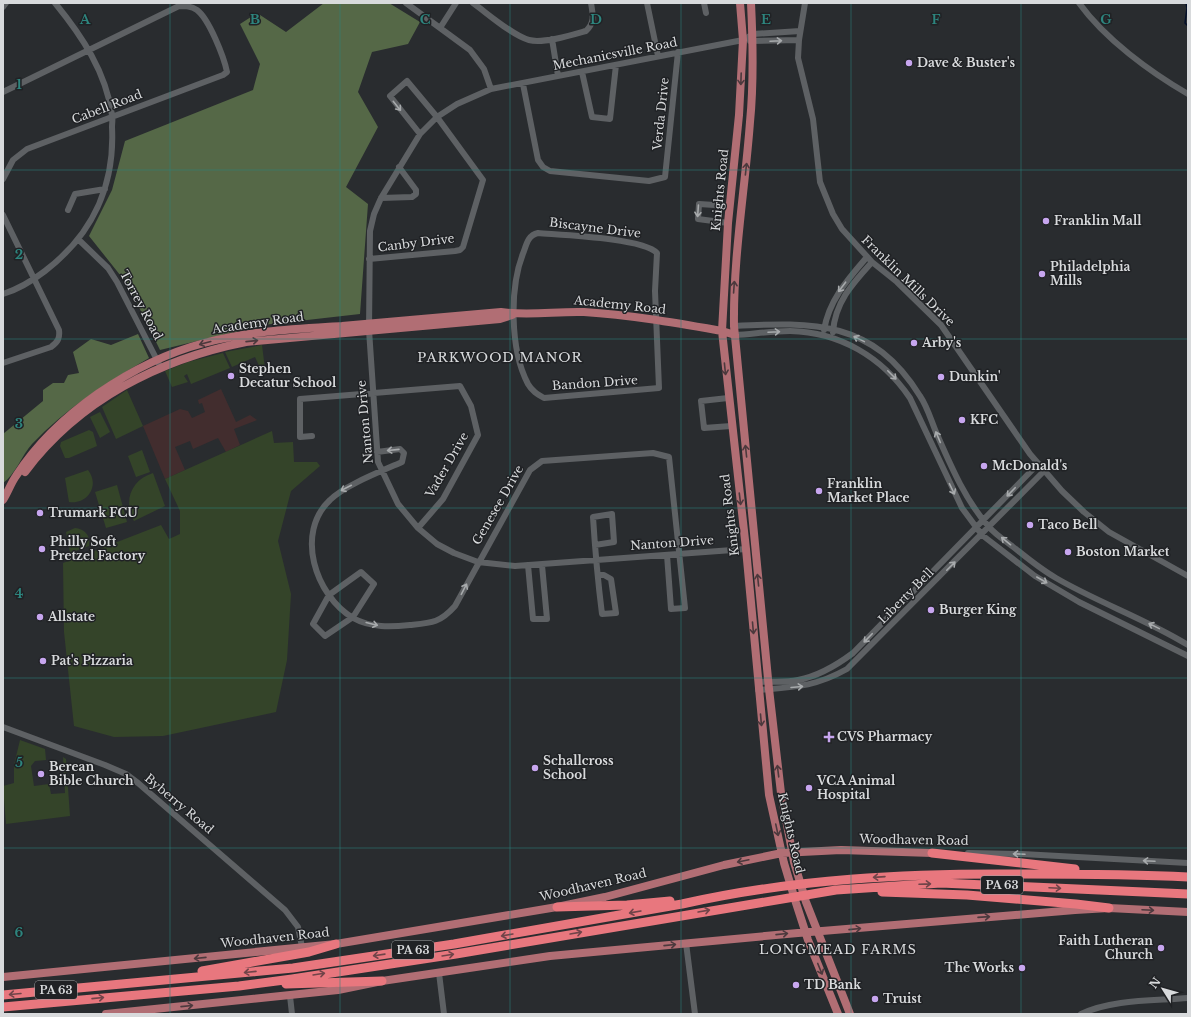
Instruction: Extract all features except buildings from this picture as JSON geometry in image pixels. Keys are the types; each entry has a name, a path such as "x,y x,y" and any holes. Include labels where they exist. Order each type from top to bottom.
{"highway":[{"path":"932,853 1128,874"},
{"name":"PA 63","path":"3,995 293,968 462,943 682,904 715,896 806,882 906,874 1128,874 1188,877"},
{"name":"PA 63","path":"3,1007 239,986 456,954 732,906 836,890 941,884 1188,894"},
{"path":"817,894 911,892 1068,903 1109,908"},
{"path":"557,907 627,905 715,896"},
{"path":"109,986 279,958 309,952 336,944"},
{"path":"239,986 382,981"}],"main road":[{"name":"Knights Road","path":"740,3 742,40 739,115 728,222 722,330 728,398 746,549 769,795 784,863 805,932 838,1014"},
{"name":"Knights Road","path":"751,3 753,38 751,120 734,290 734,326 768,685 781,793 794,862 816,932 850,1014"},
{"path":"730,206 742,208"},
{"name":"Academy Road","path":"3,500 10,488 20,480 47,446 85,412 159,363 217,348 246,342 501,312 514,314 582,312 656,320 722,330 735,335"},
{"name":"Academy Road","path":"722,330 734,326"},
{"name":"Woodhaven Road","path":"3,977 336,944 557,907 605,897 724,865 782,853 842,850 932,853"},
{"path":"106,1014 135,1013 290,996 359,987 382,981 438,974 536,958 686,943 943,920 1109,908 1188,912"},
{"path":"826,984 836,980"}],"street":[{"path":"3,7 6,3"},
{"path":"3,294 34,279 59,260 79,240 92,219 105,189 112,154 113,116 104,82 89,49 55,3"},
{"path":"406,3 478,58 492,89"},
{"path":"440,28 456,3"},
{"path":"472,3 517,35 528,40 537,41 586,31 591,26 594,18 591,3"},
{"path":"647,3 658,56"},
{"path":"704,3 706,13"},
{"name":"Franklin Mills Drive","path":"805,3 800,31 798,58 814,119 818,170 823,191 833,214 842,229 870,259 897,282 941,325 1038,464 1084,512 1109,532 1188,576"},
{"path":"1079,3 1101,29 1125,50 1188,94"},
{"name":"Cabell Road","path":"3,179 13,160 27,149 227,72 225,63 204,18 198,10 190,6 179,6 89,49"},
{"path":"753,38 800,31"},
{"path":"753,38 799,40"},
{"name":"Mechanicsville Road","path":"492,89 753,38"},
{"path":"552,39 558,76"},
{"path":"3,92 89,49"},
{"name":"Verda Drive","path":"523,84 538,160 543,167 550,171 649,182 665,177 678,52"},
{"path":"582,72 592,117 610,119 616,65"},
{"path":"420,134 390,96 407,81 437,117"},
{"name":"Nanton Drive","path":"492,89 463,100 437,117 420,134 381,198 374,214 370,231 369,327 378,462 398,504 418,528 437,544 454,553 478,562 504,566 542,565 746,549"},
{"name":"Canby Drive","path":"369,259 460,250 483,180 437,117"},
{"path":"381,198 412,197 416,194 416,190 399,167"},
{"path":"68,210 75,194 105,189"},
{"path":"728,222 698,219 699,204 730,206"},
{"path":"3,215 58,330 60,338 51,347 3,364"},
{"name":"Bandon Drive","path":"535,234 528,240 522,256 516,280 514,314 515,333 520,359 528,384 535,393 544,398 658,389"},
{"name":"Biscayne Drive","path":"535,234 621,241 652,248 657,253 655,291 658,389"},
{"name":"Torrey Road","path":"79,240 108,268 118,282 159,363"},
{"path":"823,335 831,304 840,289 870,259"},
{"path":"833,337 834,319 846,292 870,259"},
{"path":"734,326 796,323 833,328 873,345 891,359 907,377 921,397 950,464 967,497 989,527 1030,560 1056,578 1170,634 1188,646"},
{"path":"735,335 790,331 823,335 833,337 851,345 873,358 899,382 910,398 962,508 982,535 1035,576 1079,602 1188,656"},
{"name":"Vader Drive","path":"374,393 460,386 471,406 478,435 443,499 418,528"},
{"path":"312,436 300,437 300,399 374,393"},
{"path":"728,398 701,401 703,421 704,428 731,426"},
{"path":"353,618 329,595 320,579 312,549 312,532 324,506 336,494 402,462 404,453 400,449 377,452"},
{"name":"Genesee Drive","path":"353,618 380,626 404,626 436,622 448,615 455,606 530,470 534,464 542,461 653,453 669,457 679,554"},
{"name":"Liberty Bell","path":"758,686 797,681 816,675 837,665 853,653 1038,464"},
{"name":"Liberty Bell","path":"768,685 803,686 829,679 847,669 1044,471"},
{"path":"595,545 614,542 612,514 593,517 596,560 602,614 616,613 611,579 604,575 598,574"},
{"path":"667,555 671,609 685,608 679,554"},
{"path":"528,565 533,619 547,619 542,565"},
{"path":"362,572 374,584 353,618 325,636 313,624 329,595 362,572"},
{"name":"Byberry Road","path":"3,727 126,774 142,786 285,910 298,927 302,947"},
{"name":"Woodhaven Road","path":"932,853 1019,854 1188,863"},
{"path":"686,943 695,1014"},
{"path":"438,974 444,1014"},
{"path":"290,996 292,1014"},
{"path":"1081,1014 1100,1007 1118,1004 1188,998"}],"shaded area":[{"path":"221,389 236,422 250,415 257,420 234,429 240,445 226,452 218,438 193,449 190,441 175,447 185,470 165,479 143,426 180,409 188,411 192,418 205,412 202,403 199,404 198,400"}],"green space":[{"path":"324,3 389,3 420,22 408,44 372,52 358,92 378,127 346,187 368,204 360,314 263,325 160,350 128,285 89,236 112,190 125,141 253,90 260,64 240,24 257,13 286,32"},
{"path":"138,334 149,358 87,397 58,419 32,444 15,470 3,483 3,434 43,401 43,390 53,383 64,383 68,375 79,373 73,352 91,339 111,345"},
{"path":"262,345 265,369 261,370 255,357 232,367 225,352"},
{"path":"223,353 230,368 191,384 187,374 184,376 188,382 172,387 165,371 188,362"},
{"path":"127,390 143,426 116,439 102,407"},
{"path":"100,412 110,432 100,438 90,417"},
{"path":"89,430 93,432 97,446 69,458 65,458 60,446 61,442"},
{"path":"272,431 274,443 293,442 294,462 317,462 320,466 291,491 278,541 291,594 287,660 276,712 163,736 114,737 74,726 64,632 63,563 161,525 169,539 180,534 180,511 165,479"},
{"path":"142,450 150,472 136,477 128,456"},
{"path":"88,470 93,482 90,493 82,500 69,502 65,478"},
{"path":"153,473 165,506 134,521 129,506 131,492 139,481 145,476"},
{"path":"117,485 127,522 106,528 95,492"},
{"path":"75,528 84,531 88,536 89,546 70,553 66,532"},
{"path":"20,740 45,749 46,760 35,761 31,766 34,786 49,784 51,794 65,793 63,757 66,759 70,816 6,824 3,786 14,783 14,765"}],"waterway":[{"path":"1186,3 1187,8 1185,23 1188,26"}],"place":[{"name":"Dave & Buster's","path":"909,63"},
{"name":"Franklin Mall","path":"1046,221"},
{"name":"Philadelphia Mills","path":"1042,274"},
{"name":"Arby's","path":"914,343"},
{"name":"Stephen Decatur School","path":"231,376"},
{"name":"Dunkin'","path":"941,377"},
{"name":"KFC","path":"962,420"},
{"name":"McDonald's","path":"984,466"},
{"name":"Franklin Market Place","path":"819,491"},
{"name":"Trumark FCU","path":"40,513"},
{"name":"Taco Bell","path":"1030,525"},
{"name":"Philly Soft Pretzel Factory","path":"42,549"},
{"name":"Boston Market","path":"1068,552"},
{"name":"Burger King","path":"931,610"},
{"name":"Allstate","path":"40,617"},
{"name":"Pat's Pizzaria","path":"43,661"},
{"name":"CVS Pharmacy","path":"829,737"},
{"name":"Schallcross School","path":"535,768"},
{"name":"Berean Bible Church","path":"41,774"},
{"name":"VCA Animal Hospital","path":"809,788"},
{"name":"Faith Lutheran Church","path":"1161,948"},
{"name":"The Works","path":"1022,968"},
{"name":"TD Bank","path":"796,985"},
{"name":"Truist","path":"875,999"}],"district":[{"name":"PARKWOOD MANOR","path":"500,357"},
{"name":"LONGMEAD FARMS","path":"838,949"}]}
